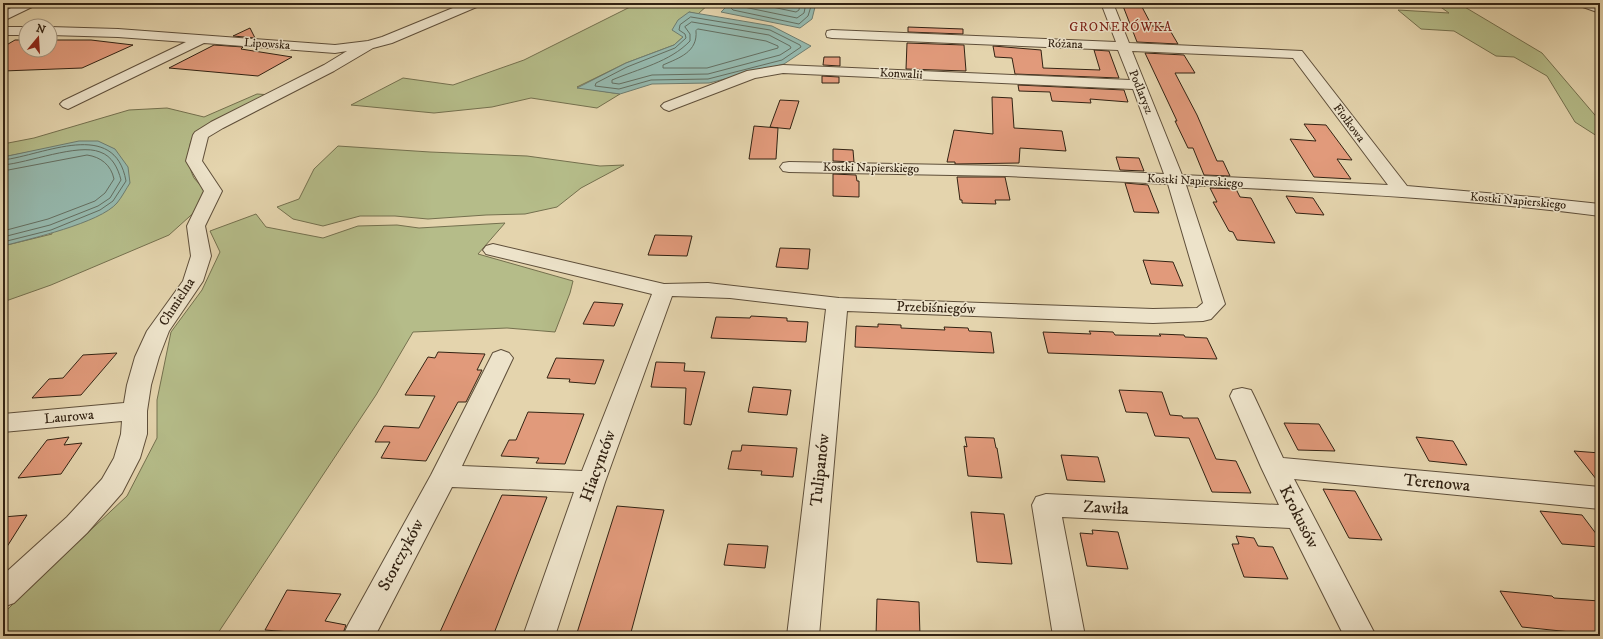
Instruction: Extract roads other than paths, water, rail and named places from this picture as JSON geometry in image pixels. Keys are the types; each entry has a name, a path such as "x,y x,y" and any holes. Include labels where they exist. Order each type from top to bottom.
{"street":[{"path":"3,17 30,3"},
{"name":"Lipowska","path":"58,32 118,33 335,49 368,46 387,40 475,3"},
{"name":"Podlarysz","path":"1107,3 1176,180"},
{"path":"1584,3 1600,9"},
{"path":"3,31 18,31"},
{"name":"Różana","path":"832,34 1297,54"},
{"path":"68,104 201,39"},
{"name":"Chmielna","path":"3,594 77,525 112,486 127,458 134,434 135,411 139,385 147,357 158,331 193,281 201,256 196,226 213,191 194,161 200,136 217,125 329,68 368,46"},
{"name":"Fiołkowa","path":"1297,54 1402,191"},
{"name":"Konwalii","path":"669,106 752,74 783,69 1139,85"},
{"name":"Kostki Napierskiego","path":"789,167 1006,171 1402,191 1543,202 1600,210"},
{"name":"Przebiśniegów","path":"493,250 662,294 684,288 716,290 837,304 1153,316 1202,314 1214,304 1176,180"},
{"name":"Hiacyntów","path":"539,636 591,482 662,294"},
{"name":"Tulipanów","path":"804,636 837,304"},
{"name":"Storczyków","path":"359,635 444,476 501,358"},
{"name":"Krokusów","path":"1242,396 1274,467 1360,636"},
{"name":"Laurowa","path":"3,423 135,411"},
{"name":"Terenowa","path":"1274,467 1600,498"},
{"path":"444,476 591,482"},
{"name":"Zawiła","path":"1069,636 1046,505 1300,518"}],"water":[{"path":"730,3 816,3 812,19 800,28 721,12"},
{"path":"689,12 772,26 811,46 784,64 709,83 652,84 620,94 577,88 626,63 674,45 683,37 672,30 678,20"},
{"path":"79,141 98,141 115,149 128,167 130,183 119,201 108,210 80,224 46,235 3,246 3,157"}],"district":[{"name":"GRONERÓWKA","path":"1121,27"}]}
